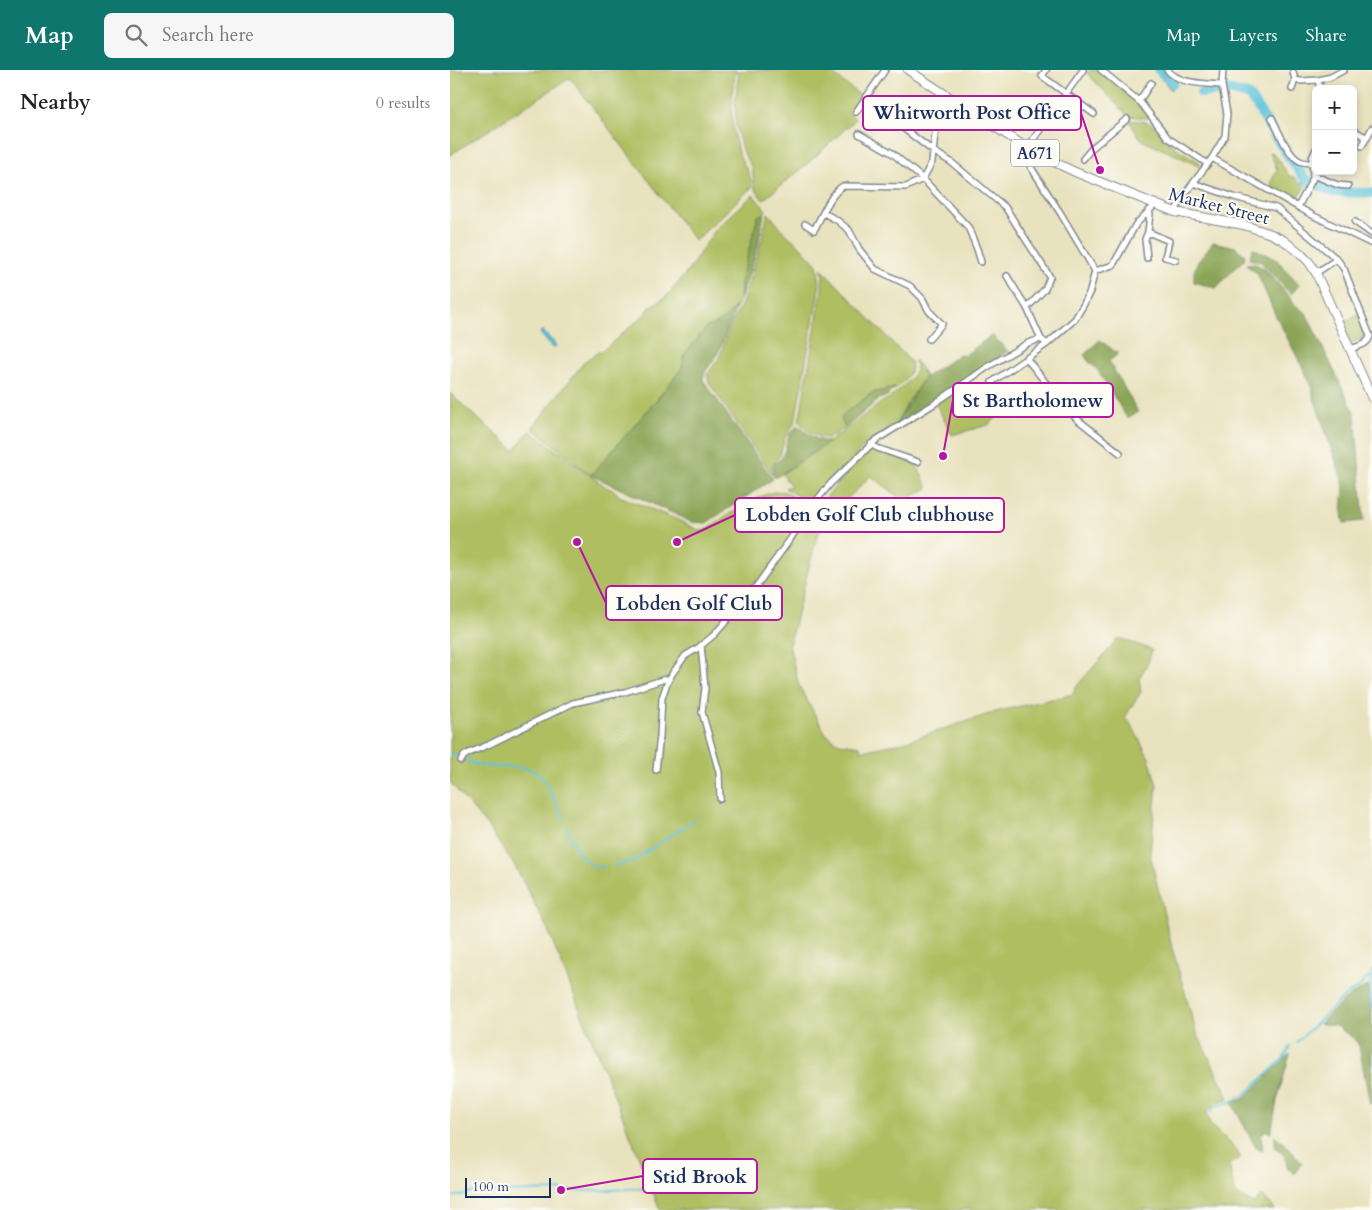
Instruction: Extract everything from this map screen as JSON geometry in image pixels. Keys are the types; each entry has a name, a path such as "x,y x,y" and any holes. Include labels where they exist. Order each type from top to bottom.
{"main road":[{"name":"Market Street","path":"908,70 1027,148 1075,172 1176,212 1260,229 1283,240 1299,252 1316,273 1372,398"}],"street":[{"path":"856,112 885,70"},
{"path":"1046,70 1042,76 1094,114"},
{"path":"992,382 1047,344 1075,319 1090,291 1095,271 1025,158 1027,148 1083,70"},
{"path":"1101,70 1139,101 1168,138 1208,164"},
{"path":"1167,70 1186,82 1222,86"},
{"path":"1176,212 1182,198 1208,164 1225,136 1227,121 1226,101 1222,86 1222,70"},
{"path":"1295,80 1318,80 1344,70"},
{"path":"1292,89 1295,80 1293,72"},
{"path":"1318,80 1319,85"},
{"path":"1139,101 1152,83"},
{"path":"805,224 814,230 838,190 844,186 906,187 923,179 932,162 938,107 944,94"},
{"path":"910,108 902,128 950,162 1006,208 1050,277 1045,289 1027,308"},
{"path":"1272,118 1294,157 1301,161 1312,163"},
{"path":"1083,159 1092,148 1127,119"},
{"path":"1362,146 1372,128"},
{"path":"1357,132 1367,138"},
{"path":"860,134 892,153 923,179 968,227 981,262"},
{"path":"1212,158 1298,207 1372,244"},
{"path":"1298,207 1310,187 1313,176 1338,185 1348,186"},
{"path":"1193,183 1234,197 1276,208 1337,259 1344,269 1370,336 1366,343 1350,349"},
{"path":"1095,271 1113,265 1136,224 1155,204"},
{"path":"1146,258 1145,239 1148,232 1150,214 1148,211"},
{"path":"824,213 849,230 859,249 875,269 910,286 922,298 929,311 942,324 929,340"},
{"path":"1356,222 1372,234"},
{"path":"1360,239 1366,229"},
{"path":"1148,232 1169,241 1165,257 1176,260"},
{"path":"1316,273 1337,259"},
{"path":"1007,276 1027,308 1041,339 1047,344"},
{"path":"656,770 662,698 669,679 685,656 714,635 755,588 791,538 811,506 831,483 871,444 989,366 1028,343 1041,339"},
{"path":"1026,358 1066,408 1120,453"},
{"path":"871,444 877,448 918,462"},
{"path":"701,645 705,688 702,712 719,772 720,799"},
{"path":"461,761 469,753 573,704 669,679"}],"green space":[{"path":"450,70 737,70 732,99 734,132 738,151 752,182 752,187 695,241 570,78 450,155"},
{"path":"740,70 828,70 861,96 849,113 856,119 806,165 763,200 755,189 752,168 742,150 736,126 735,101"},
{"path":"1090,70 1097,70 1134,100 1148,116 1147,118 1128,116 1087,73"},
{"path":"1154,70 1158,70 1173,86 1171,90"},
{"path":"1129,121 1152,124 1172,145 1199,162 1200,167 1143,141"},
{"path":"1270,151 1277,157 1289,176 1294,177 1300,184 1306,184 1297,200 1293,200 1272,188 1271,182 1277,170"},
{"path":"753,195 766,210 764,214 758,216 741,280 740,301 726,317 718,323 707,327 684,355 682,368 591,475 532,428 586,360 607,347 645,314 650,307 666,297 688,271 715,230"},
{"path":"768,213 817,265 820,283 795,422 785,438 780,455 772,465 772,474 709,383 707,375 719,358 733,320 742,304"},
{"path":"764,214 758,246 741,298 741,280 758,216"},
{"path":"1213,242 1235,247 1245,255 1244,260 1216,288 1194,282 1194,271 1198,262"},
{"path":"1253,248 1276,259 1300,285 1291,294 1260,261 1249,259"},
{"path":"1253,263 1264,268 1296,306 1306,313 1355,414 1364,521 1344,523 1342,514 1344,485 1313,395 1312,386 1275,314 1257,273 1247,264"},
{"path":"821,268 912,365 907,377 899,386 869,395 841,418 845,428 827,438 814,434 799,422 822,290 823,273"},
{"path":"737,306 719,350 706,371 703,380 773,479 706,523 691,522 591,475 682,368 684,355 707,327 718,323"},
{"path":"1358,315 1367,336 1351,344 1342,322"},
{"path":"992,335 1008,351 895,426 924,378 960,354 964,356"},
{"path":"1100,340 1118,354 1109,361 1138,412 1127,418 1097,369 1084,355"},
{"path":"914,360 921,368 925,377 895,426 866,445 812,501 803,500 785,488 791,486 782,474 895,394 915,372"},
{"path":"968,383 1002,413 988,425 952,435 936,404"},
{"path":"895,388 845,428 841,418 846,412 873,393"},
{"path":"450,393 514,450 530,431 606,487 615,491 619,496 700,531 706,530 756,499 777,492 785,492 814,511 868,449 916,464 928,488 906,500 871,476 842,504 817,536 789,645 799,686 826,734 839,743 860,746 861,751 901,743 995,712 1073,694 1076,687 1119,638 1152,650 1148,663 1139,678 1141,692 1125,717 1131,724 1149,758 1157,785 1150,854 1172,948 1196,1031 1229,1098 1217,1102 1207,1111 1209,1121 1241,1158 1229,1164 1235,1194 1254,1204 1261,1196 1275,1210 660,1210 548,930 516,868 488,827 450,782"},
{"path":"798,426 816,439 829,442 775,478 773,475 774,464 785,451 791,432"},
{"path":"1368,986 1372,1014 1372,1102 1370,1104 1359,1046 1355,1039 1336,1026 1319,1024 1349,996"},
{"path":"1290,1054 1277,1101 1271,1133 1265,1130 1261,1136 1263,1151 1256,1148 1232,1103 1243,1099"},
{"path":"1275,1136 1302,1163 1294,1174 1288,1168 1284,1155 1275,1147"}],"water":[{"path":"542,330 556,345 553,349 540,333"}],"waterway":[{"path":"1159,70 1173,83"},
{"path":"1201,93 1228,90 1248,95 1305,179 1333,192 1372,193"},
{"path":"450,754 460,757"},
{"path":"465,759 479,765 520,767 535,771 547,784 563,818"},
{"path":"614,866 633,861 694,820"},
{"path":"567,827 584,859 590,864 604,867"},
{"path":"1372,970 1372,1008"},
{"path":"1297,1042 1347,994 1358,988 1367,978 1371,978"},
{"path":"1210,1112 1216,1106 1243,1096 1284,1058 1290,1046"},
{"path":"450,1197 468,1193 650,1188"}],"place":[{"name":"Whitworth Post Office","path":"1100,170"},
{"name":"St Bartholomew","path":"943,456"},
{"name":"Lobden Golf Club","path":"577,542"},
{"name":"Lobden Golf Club clubhouse","path":"677,542"},
{"name":"Stid Brook","path":"561,1190"}]}
